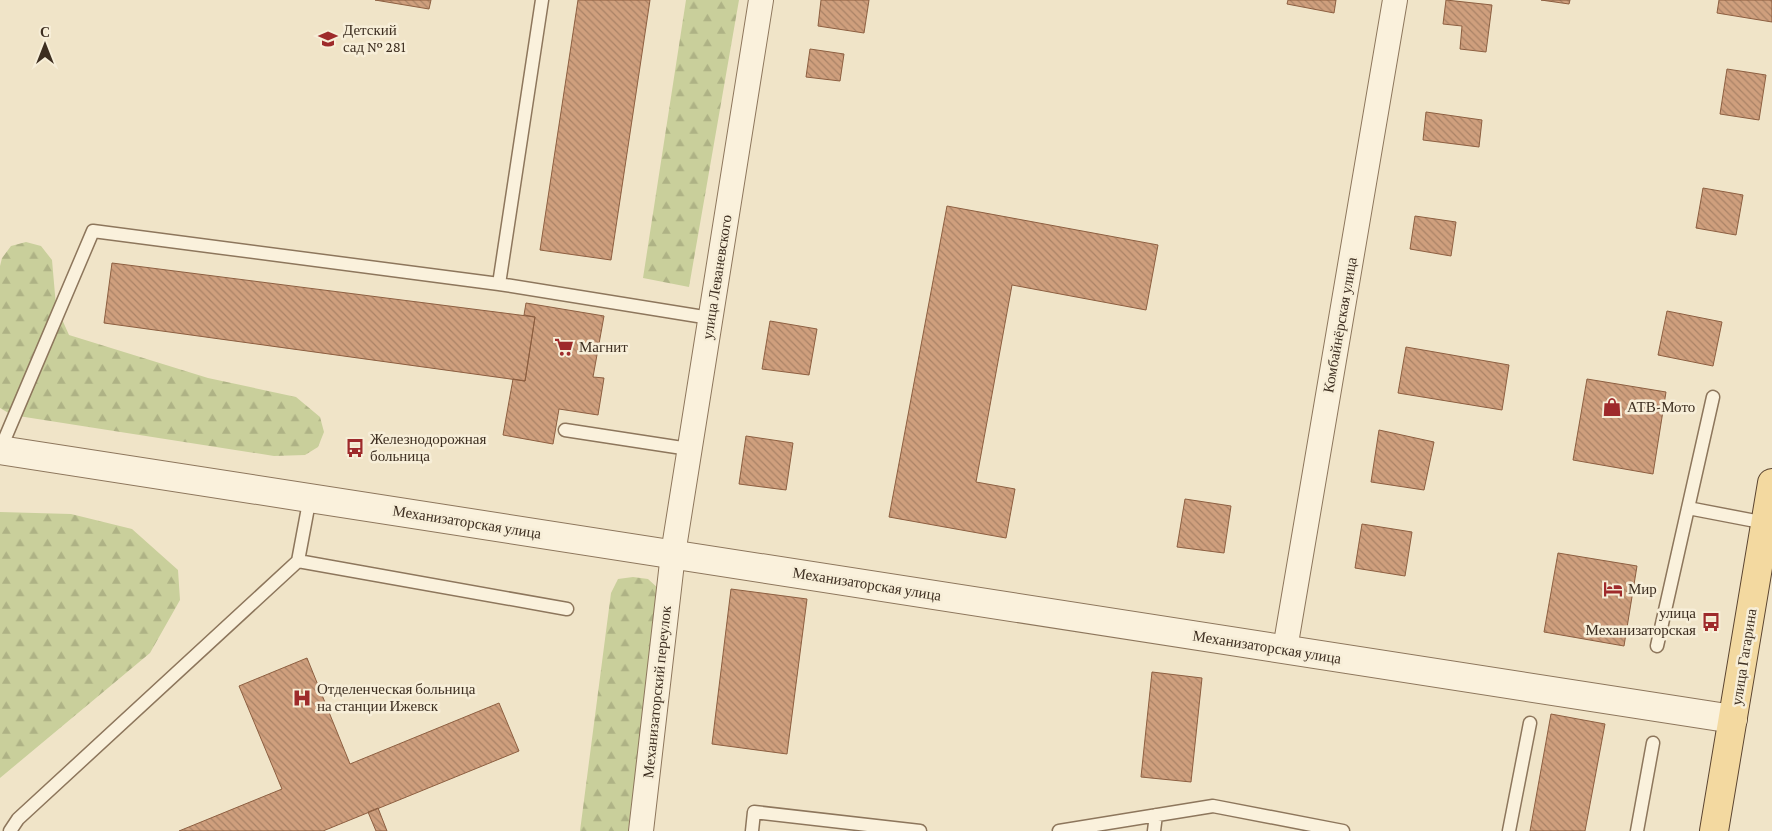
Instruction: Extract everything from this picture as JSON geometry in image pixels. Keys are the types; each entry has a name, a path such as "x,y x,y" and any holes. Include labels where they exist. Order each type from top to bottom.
{"main road":[{"name":"улица Гагарина","path":"1714,831 1772,483"}],"street":[{"name":"улица Леваневского","path":"672,554 761,0"},
{"name":"Комбайнёрская улица","path":"1285,650 1395,0"},
{"name":"Механизаторская улица","path":"0,450 1733,719"},
{"name":"Механизаторский переулок","path":"642,831 672,554"}],"lane":[{"path":"499,284 542,0"},
{"path":"0,450 93,231 499,284 710,318"},
{"path":"1658,646 1713,397"},
{"path":"565,430 689,449"},
{"path":"10,831 18,819 298,561 310,497"},
{"path":"1688,508 1766,523"},
{"path":"298,561 567,609"},
{"path":"1509,831 1530,723"},
{"path":"1637,831 1653,744"},
{"path":"1059,831 1213,806 1342,831"},
{"path":"752,831 754,812 920,831"},
{"path":"1154,831 1156,815"}],"green space":[{"path":"686,0 739,0 689,287 643,278"},
{"path":"26,242 41,246 52,260 56,306 69,335 208,378 296,397 320,417 324,432 318,447 305,455 274,456 12,415 0,408 0,266 2,258 11,246"},
{"path":"0,512 71,514 132,529 178,570 180,600 150,653 0,778"},
{"path":"633,577 648,579 660,590 628,831 580,831 611,593 618,579"}],"building":[{"path":"375,0 431,0 429,9"},
{"path":"578,0 650,0 611,260 540,250"},
{"path":"821,0 869,0 864,33 818,26"},
{"path":"1288,0 1336,0 1334,13 1287,4"},
{"path":"1446,0 1492,5 1486,52 1460,49 1462,26 1443,24"},
{"path":"1541,0 1570,0 1569,4"},
{"path":"1719,0 1772,0 1772,22 1717,13"},
{"path":"810,49 844,54 840,81 806,77"},
{"path":"1727,69 1766,75 1759,120 1720,114"},
{"path":"1426,112 1482,120 1479,147 1423,140"},
{"path":"1703,188 1743,195 1736,235 1696,228"},
{"path":"947,206 1158,245 1146,310 1012,285 976,482 1015,489 1006,538 889,517"},
{"path":"1415,216 1456,222 1451,256 1410,249"},
{"path":"112,263 535,317 525,381 104,323"},
{"name":"Магнит","path":"526,303 604,316 593,377 604,378 598,415 559,409 553,444 503,435 513,379 525,381 535,317 524,315"},
{"path":"1667,311 1722,322 1713,366 1658,355"},
{"path":"770,321 817,329 809,375 762,369"},
{"path":"1406,347 1509,365 1502,410 1398,393"},
{"path":"1587,379 1666,392 1653,474 1573,460"},
{"path":"1379,430 1434,442 1424,490 1371,482"},
{"path":"746,436 793,443 786,490 739,484"},
{"path":"1185,499 1231,506 1224,553 1177,547"},
{"path":"1362,524 1412,532 1405,576 1355,568"},
{"path":"1558,553 1637,566 1624,646 1544,632"},
{"path":"731,589 807,599 787,754 712,744"},
{"path":"307,658 350,764 499,703 519,751 323,831 179,831 282,789 239,686"},
{"path":"1152,672 1202,678 1191,782 1141,777"},
{"path":"1551,714 1605,724 1585,831 1530,831"},
{"path":"378,808 387,831 376,831 368,812"}],"place":[{"name":"Детский сад № 281","path":"328,39"},
{"name":"Магнит","path":"564,347"},
{"name":"АТВ-Мото","path":"1612,407"},
{"name":"Железнодорожная больница","path":"355,448"},
{"name":"Мир","path":"1613,589"},
{"name":"улица Механизаторская","path":"1711,622"},
{"name":"Отделенческая больница на станции Ижевск","path":"302,698"}]}
